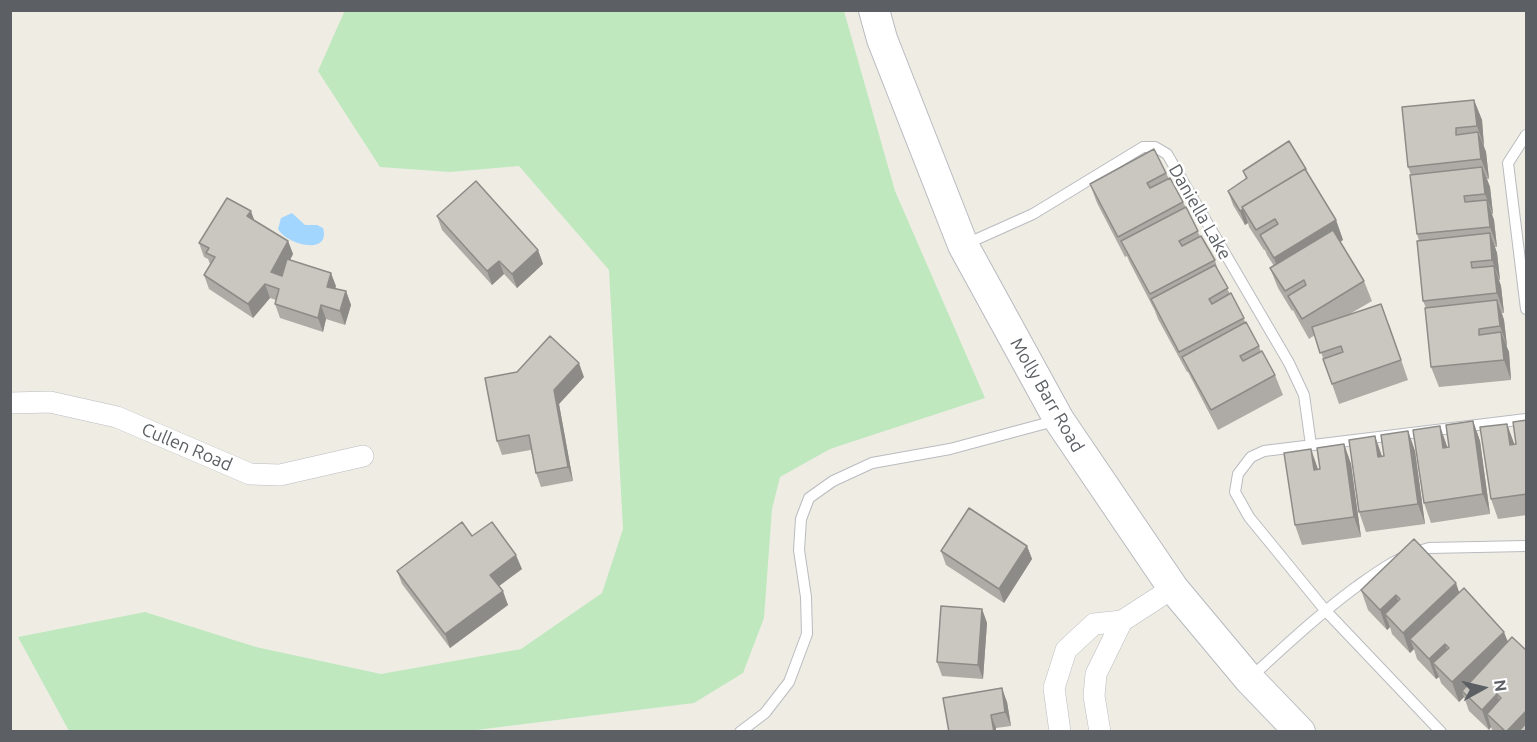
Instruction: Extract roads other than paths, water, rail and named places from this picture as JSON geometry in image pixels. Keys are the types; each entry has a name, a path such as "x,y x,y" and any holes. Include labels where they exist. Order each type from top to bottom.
{"main road":[{"name":"Molly Barr Road","path":"874,10 882,39 963,245 1059,420 1173,588 1249,679 1300,732"}],"street":[{"name":"Cullen Road","path":"10,403 50,402 117,417 250,474 280,475 363,456"},
{"path":"1060,732 1054,688 1066,650 1094,624 1122,621 1173,588"},
{"path":"1100,732 1094,696 1096,674 1122,621"}],"lane":[{"path":"1527,135 1508,163 1527,309"},
{"name":"Daniella Lake","path":"963,245 1034,214 1143,147 1155,147 1167,154 1289,363 1304,395 1311,446"},
{"path":"1441,732 1325,610 1249,517 1235,492 1238,474 1251,457 1264,451 1527,419"},
{"path":"741,732 765,713 789,682 807,634 806,597 799,550 801,519 809,498 833,481 872,463 950,449 1059,420"},
{"path":"1249,679 1325,610 1391,562 1429,548 1527,546"}],"water":[{"path":"292,213 305,225 317,225 323,228 324,237 321,242 307,245 290,240 283,235 278,229 281,218"}]}
